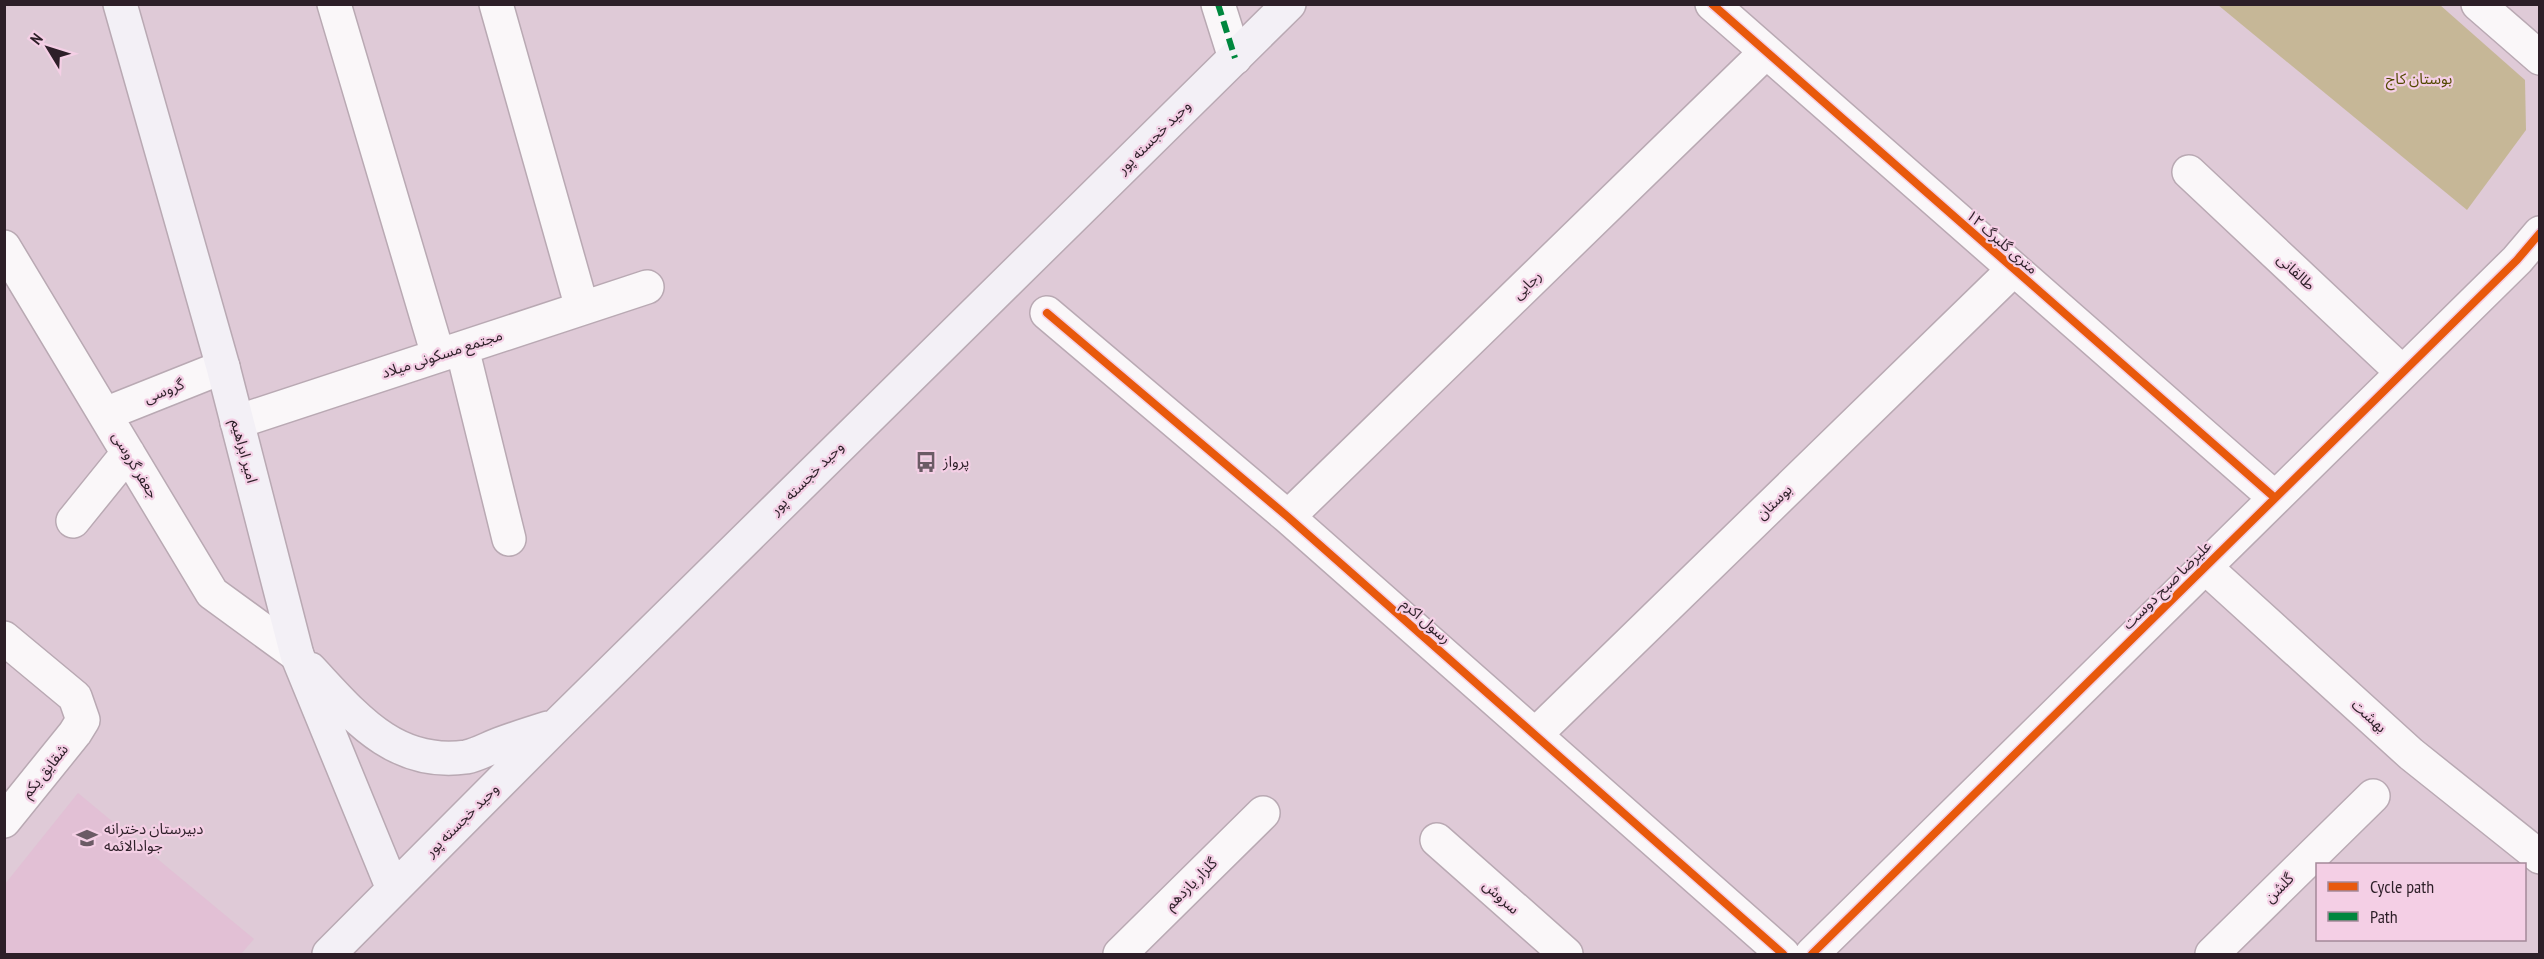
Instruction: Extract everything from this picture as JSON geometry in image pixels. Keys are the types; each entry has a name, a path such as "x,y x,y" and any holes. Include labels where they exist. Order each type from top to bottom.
{"main road":[{"name":"امیر ابراهیم","path":"120,4 223,367 297,656 393,890"},
{"name":"وحید خجسته پور","path":"329,954 556,726 1289,4"},
{"path":"297,656 364,725 390,744 413,754 433,757 467,757 556,726"}],"street":[{"path":"334,4 450,351 508,539"},
{"path":"496,4 582,308"},
{"path":"1218,4 1235,58"},
{"name":"۱۲ متری گلبرگ","path":"1712,4 2274,498"},
{"path":"2478,4 2540,57"},
{"name":"رجایی","path":"1288,517 1766,52"},
{"name":"طالقانی","path":"2189,172 2402,372"},
{"name":"علیرضا صبح دوست","path":"1812,954 2517,260 2540,233"},
{"name":"جعفر گروسی","path":"4,247 212,593 297,656"},
{"name":"بوستان","path":"1535,735 2013,270"},
{"name":"مجتمع مسکونی میلاد","path":"237,422 646,287"},
{"name":"رسول اکرم","path":"1047,313 1288,517 1783,954"},
{"name":"گروسی","path":"105,414 223,367"},
{"path":"73,521 128,453"},
{"name":"بهشت","path":"2205,567 2411,754 2540,857"},
{"name":"شقایق یکم","path":"4,638 75,697 83,720 75,734 4,821"},
{"name":"گلشن","path":"2212,954 2373,796"},
{"name":"گلزار یازدهم","path":"1120,954 1263,813"},
{"name":"سروش","path":"1437,840 1566,954"}],"shaded area":[{"name":"دبیرستان دخترانه جوادالائمه","path":"78,793 254,939 241,954 5,954 5,884"}],"green space":[{"name":"بوستان کاج","path":"2218,5 2440,5 2525,80 2526,130 2467,210"}],"marked path":[{"path":"1218,4 1235,58"}],"cycle path":[{"path":"1712,4 2275,498"},
{"path":"1812,954 2517,260 2540,233"},
{"path":"1047,313 1288,517 1783,954"}],"place":[{"name":"پرواز","path":"926,462"},
{"name":"دبیرستان دخترانه جوادالائمه","path":"87,838"}]}
